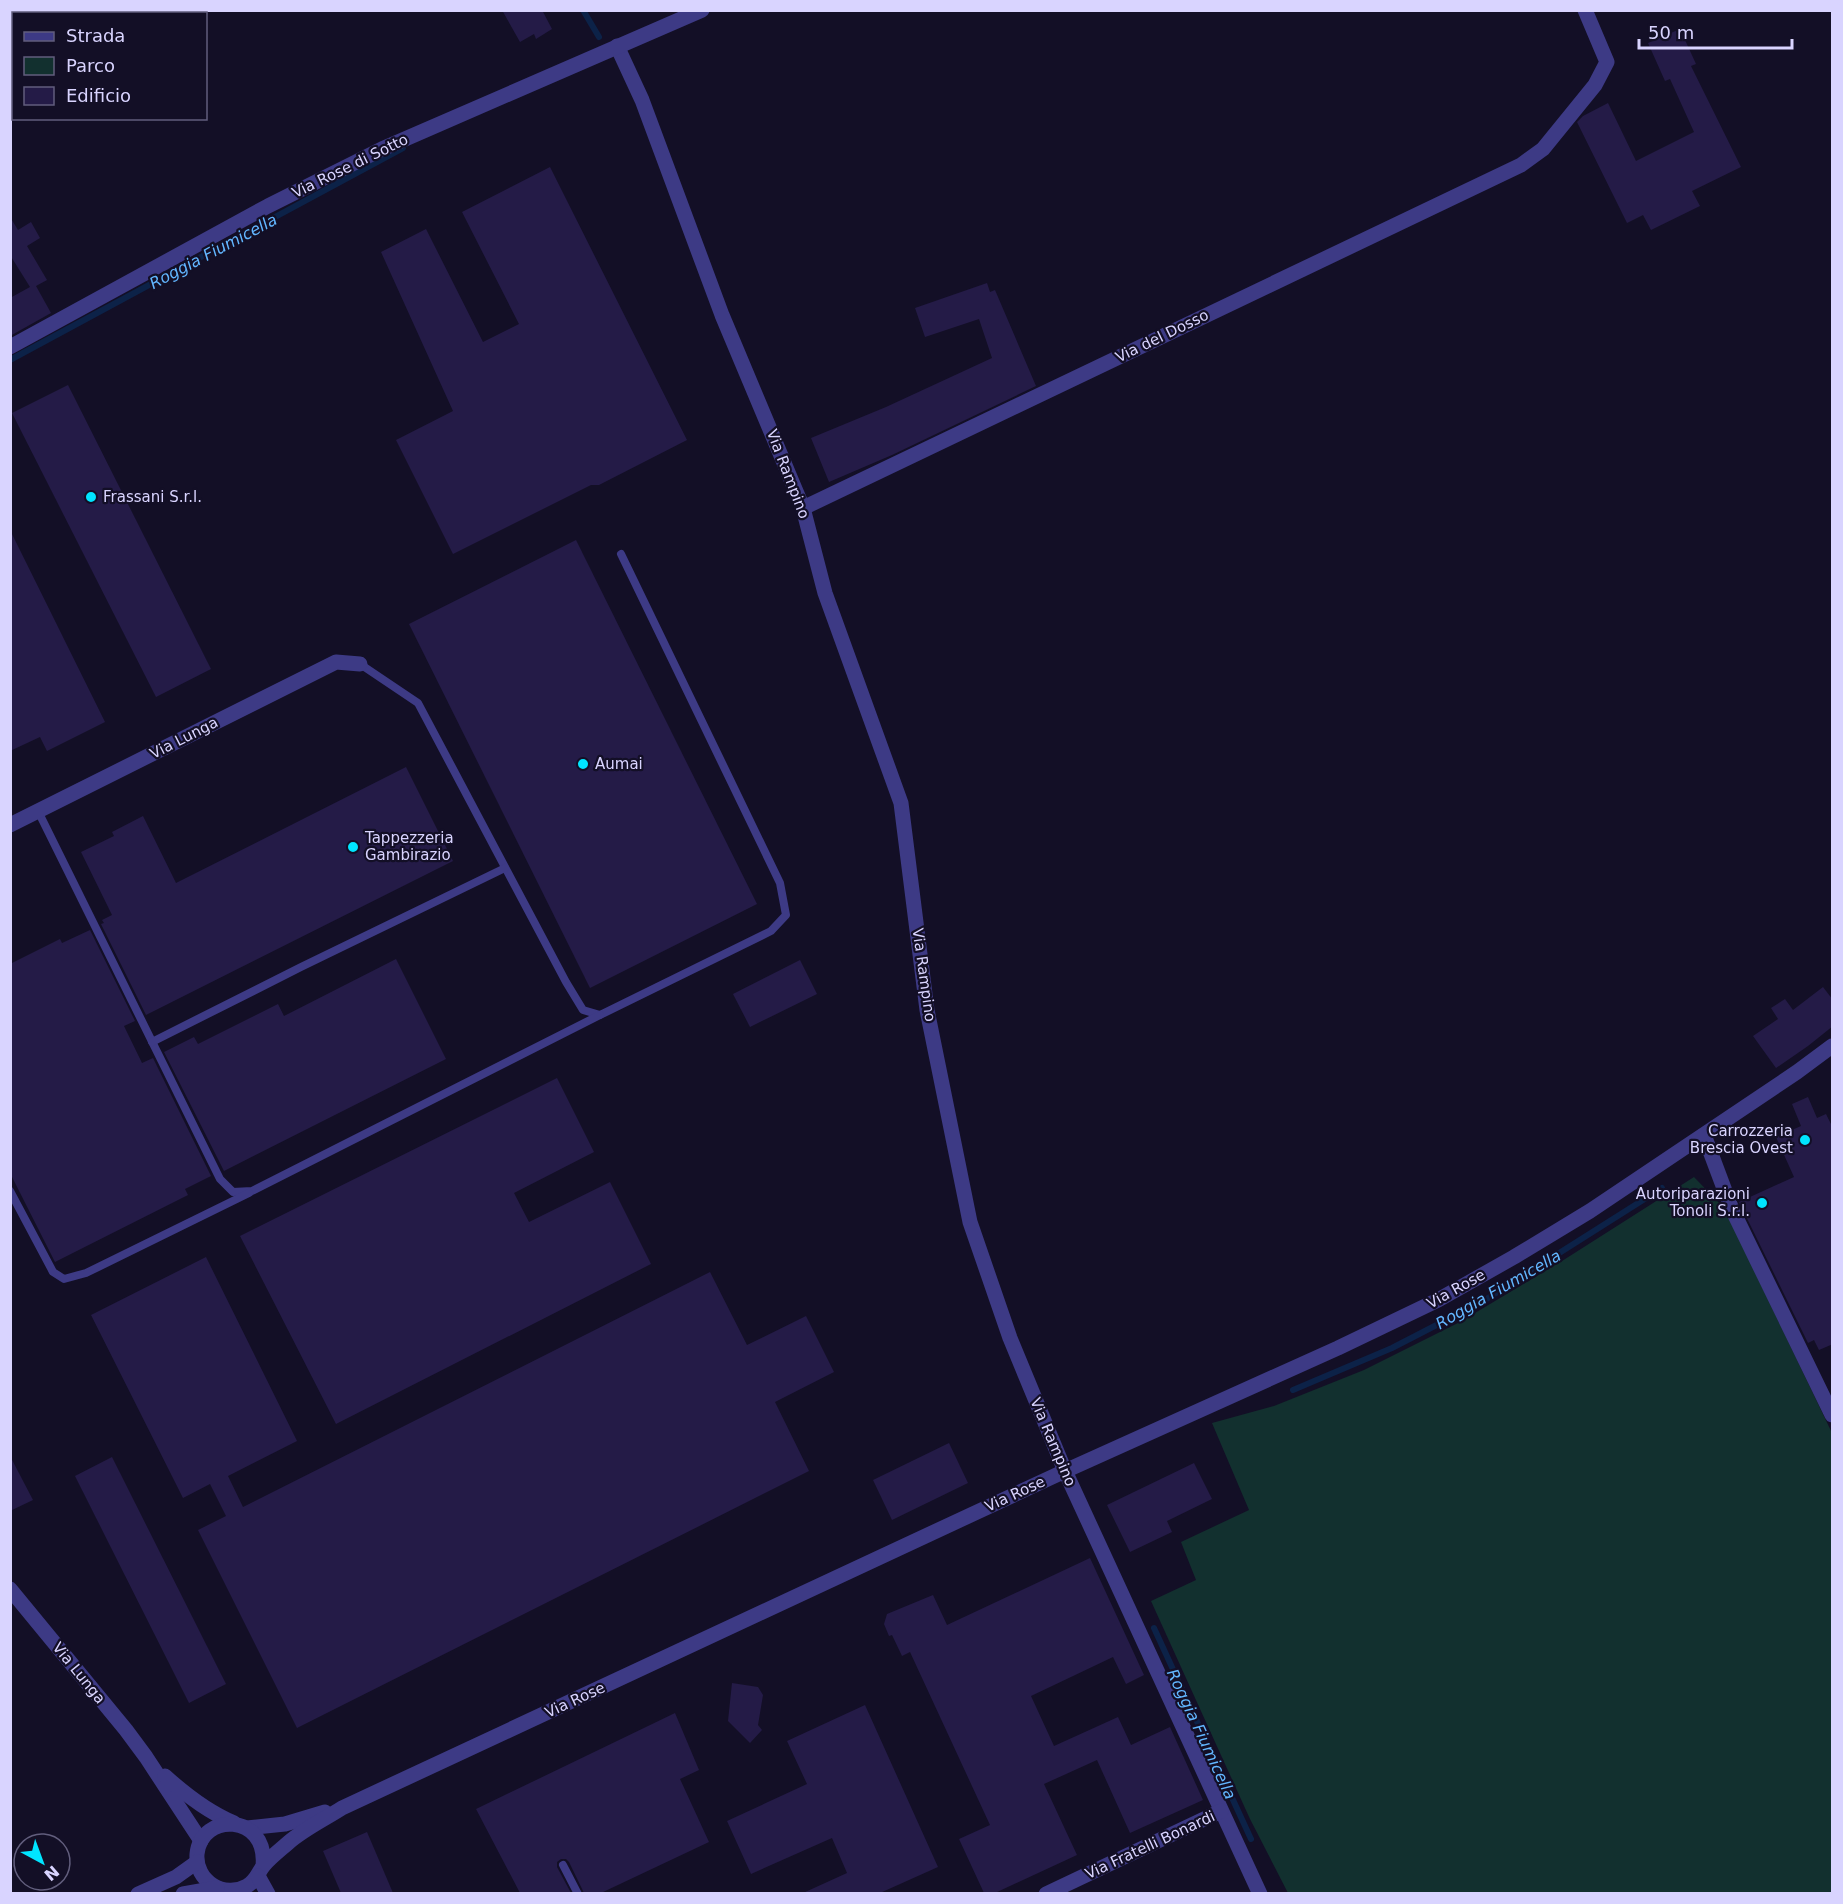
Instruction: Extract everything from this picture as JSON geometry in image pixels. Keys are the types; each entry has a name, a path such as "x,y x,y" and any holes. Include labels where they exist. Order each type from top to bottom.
{"street":[{"name":"Via Rose di Sotto","path":"10,347 259,211 382,149 702,10"},
{"name":"Via del Dosso","path":"803,508 1521,165 1543,148 1595,86 1606,62 1586,10"},
{"name":"Via Rampino","path":"617,46 642,100 722,315 803,508 825,593 901,803 927,1010 970,1222 1010,1338 1065,1471 1260,1893"},
{"name":"Via Lunga","path":"10,825 336,662 360,664"},
{"name":"Via Rose","path":"261,1871 291,1840 342,1808 1438,1300 1590,1211 1833,1046"},
{"path":"1704,1135 1731,1207 1833,1415"},
{"name":"Via Lunga","path":"10,1589 146,1757 201,1841"},
{"name":"Via Lunga","path":"146,1757 190,1798 212,1814 242,1826"},
{"name":"Via Rose","path":"242,1826 285,1824 342,1808"},
{"name":"Via Fratelli Bonardi","path":"1046,1893 1221,1811"},
{"path":"226,1891 207,1882 197,1862 197,1851 201,1841 208,1833 216,1827 227,1824 242,1826 256,1835 262,1844 264,1855 261,1871 268,1893"},
{"path":"138,1893 176,1877 197,1862"},
{"path":"183,1893 240,1889 250,1884 261,1871"}],"lane":[{"path":"10,1191 53,1272 64,1280 86,1273 771,931 786,915 780,883 621,554"},
{"path":"360,664 418,704 584,1010 600,1015"},
{"path":"38,811 220,1179 233,1192 252,1191"},
{"path":"152,1042 505,868"},
{"path":"563,1865 578,1893"}],"green space":[{"path":"1694,1177 1722,1206 1730,1220 1832,1433 1832,1893 1288,1893 1250,1819 1151,1601 1196,1580 1181,1542 1249,1510 1212,1423 1274,1406 1364,1370 1460,1322 1562,1261"}],"building":[{"path":"502,10 542,10 552,29 536,39 534,34 520,42"},
{"path":"1680,29 1696,64 1691,66 1741,167 1692,191 1700,206 1651,230 1643,215 1627,223 1577,122 1583,116 1608,103 1636,161 1694,132 1670,79 1665,81 1648,43"},
{"path":"550,167 687,440 599,485 591,485 453,554 396,440 453,411 381,252 426,229 483,342 519,324 462,212"},
{"path":"10,217 18,230 31,222 40,238 27,246 47,280 36,286 51,313 10,336 10,298 30,287 10,255"},
{"path":"987,283 990,292 995,290 1036,386 892,455 829,482 811,438 886,407 992,358 979,319 925,337 915,308"},
{"path":"68,385 211,669 156,697 12,413"},
{"path":"10,530 105,722 47,751 40,737 10,751"},
{"name":"Aumai","path":"576,540 757,904 590,988 409,624"},
{"path":"406,767 453,861 146,1015 101,924 104,923 102,920 112,915 81,852 114,836 112,832 143,816 176,883"},
{"path":"90,930 135,1021 124,1026 142,1063 153,1058 211,1176 185,1189 188,1195 55,1262 10,1173 10,964 60,939 62,943"},
{"path":"396,959 446,1059 224,1171 164,1052 194,1037 198,1044 278,1004 284,1016"},
{"path":"800,960 817,994 750,1027 733,994"},
{"path":"1823,987 1833,1000 1833,1026 1776,1068 1753,1036 1778,1019 1771,1008 1785,999 1793,1010"},
{"path":"557,1078 594,1152 514,1193 529,1222 610,1182 651,1264 336,1424 240,1236"},
{"path":"1808,1097 1817,1118 1826,1114 1833,1128 1833,1344 1819,1350 1814,1340 1808,1343 1739,1202 1794,1177 1776,1137 1801,1126 1792,1104"},
{"path":"206,1257 297,1441 228,1476 243,1507 710,1272 747,1345 806,1316 834,1372 775,1402 809,1471 297,1728 198,1530 226,1516 210,1484 183,1498 91,1315"},
{"path":"949,1443 968,1483 892,1520 873,1480"},
{"path":"10,1456 33,1500 10,1511"},
{"path":"112,1457 226,1684 189,1703 75,1476"},
{"path":"1194,1463 1212,1499 1167,1521 1172,1532 1130,1552 1107,1505"},
{"path":"1090,1558 1144,1675 1126,1684 1113,1657 1031,1696 1054,1746 1118,1717 1131,1745 1170,1727 1203,1800 1130,1833 1097,1760 1044,1784 1077,1855 995,1893 984,1893 959,1839 990,1825 910,1652 902,1656 892,1635 889,1636 884,1624 887,1614 933,1595 947,1625"},
{"path":"732,1683 758,1687 763,1695 758,1725 762,1730 750,1743 728,1721"},
{"path":"865,1705 938,1867 880,1893 803,1893 847,1873 832,1838 751,1874 727,1821 807,1784 787,1741"},
{"path":"675,1713 699,1770 680,1779 709,1842 601,1893 584,1893 569,1862 561,1859 557,1862 557,1867 571,1893 520,1893 476,1809"},
{"path":"367,1832 393,1893 341,1893 323,1851"}],"waterway":[{"name":"Roggia Fiumicella","path":"583,10 599,37"},
{"name":"Roggia Fiumicella","path":"10,360 403,148"},
{"name":"Roggia Fiumicella","path":"1293,1390 1392,1348 1485,1300 1662,1188"},
{"name":"Roggia Fiumicella","path":"1154,1628 1251,1839"}],"place":[{"name":"Frassani S.r.l.","path":"91,497"},
{"name":"Aumai","path":"583,764"},
{"name":"Tappezzeria Gambirazio","path":"353,847"},
{"name":"Carrozzeria Brescia Ovest","path":"1805,1140"},
{"name":"Autoriparazioni Tonoli S.r.l.","path":"1762,1203"}]}
